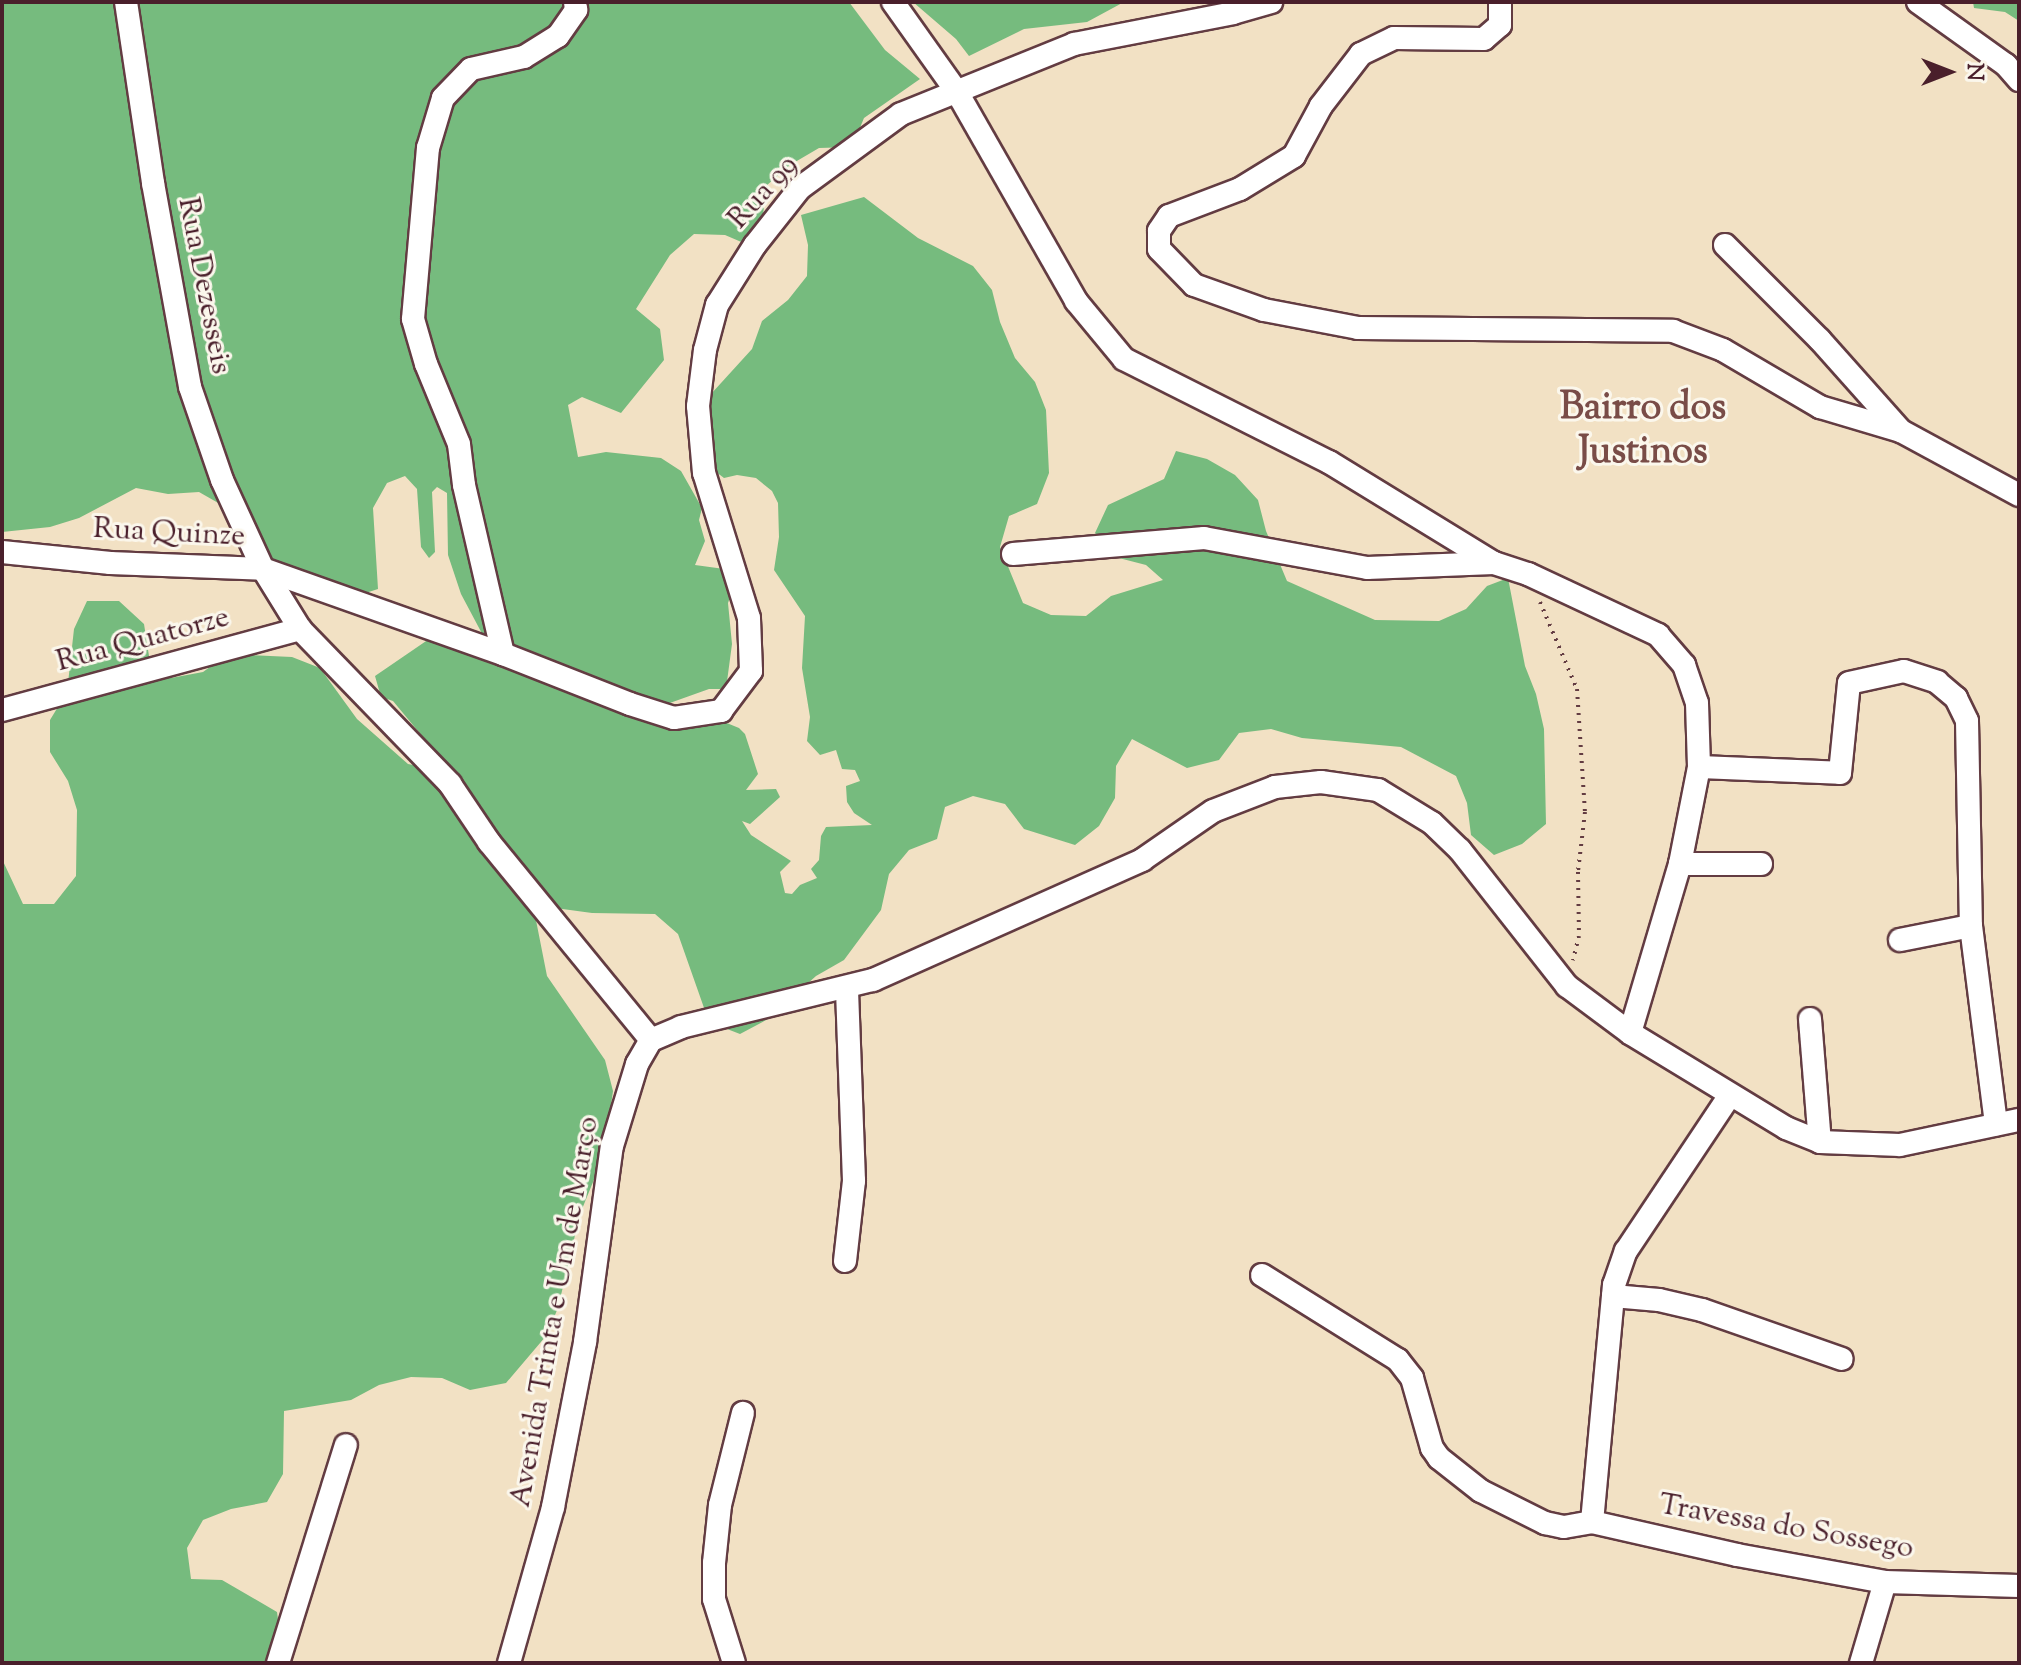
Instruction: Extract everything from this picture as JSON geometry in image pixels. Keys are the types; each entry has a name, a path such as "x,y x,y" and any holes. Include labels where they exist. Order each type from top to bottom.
{"street":[{"name":"Rua Dezesseis","path":"126,2 153,183 190,387 222,480 263,569"},
{"path":"503,654 464,485 459,444 426,364 413,319 428,148 443,98 471,69 524,57 558,36 576,10 575,2"},
{"path":"893,2 957,92 1076,301 1124,359 1329,462 1494,563 1528,574 1658,635 1684,665 1697,703 1699,767 1680,864 1630,1033"},
{"name":"Rua 99","path":"503,654 674,718 721,711 751,671 749,618 704,473 698,406 705,350 717,305 755,245 800,188 901,114 1074,44 1233,13 1271,2"},
{"path":"1500,2 1500,25 1484,39 1394,38 1361,54 1321,106 1294,156 1240,189 1169,216 1159,231 1159,249 1194,285 1264,310 1358,328 1673,331 1723,350 1820,407 1901,431 2019,495"},
{"path":"1918,2 2006,65 2019,80"},
{"path":"1725,245 1820,340 1901,431"},
{"path":"1013,554 1204,538 1367,568 1494,563"},
{"name":"Rua Quinze","path":"2,552 110,563 263,569 300,629 450,784 489,842 651,1040"},
{"path":"263,569 503,654"},
{"name":"Rua Quatorze","path":"2,710 300,629"},
{"path":"1699,767 1840,773 1849,683 1904,671 1937,682 1956,698 1967,721 1971,926 1996,1124"},
{"path":"651,1040 681,1027 847,989 1142,860 1213,811 1275,787 1321,782 1378,790 1432,823 1460,850 1567,986 1630,1033 1786,1128 1820,1142 1900,1145 2019,1120"},
{"path":"1680,864 1761,864"},
{"path":"1900,940 1971,926"},
{"path":"845,1261 854,1181 847,989"},
{"path":"1810,1019 1820,1142"},
{"name":"Avenida Trinta e Um de Março","path":"509,1663 553,1507 585,1342 612,1146 637,1064 651,1040"},
{"path":"1592,1522 1613,1296 1626,1251 1730,1095"},
{"name":"Travessa do Sossego","path":"1262,1275 1398,1360 1412,1378 1432,1448 1444,1464 1481,1491 1545,1523 1564,1527 1592,1522 1751,1558 1885,1582 2019,1586"},
{"path":"1613,1296 1659,1300 1702,1310 1842,1359"},
{"path":"734,1663 714,1599 714,1563 720,1505 743,1413"},
{"path":"278,1663 346,1445"},
{"path":"1861,1663 1885,1582"}],"path":[{"path":"1528,574 1577,689 1585,812 1578,872 1579,936 1567,986"}],"green space":[{"path":"2,2 849,2 885,50 920,79 864,118 852,147 819,148 790,165 766,186 763,216 753,247 725,235 694,234 670,255 636,309 660,329 664,360 621,413 582,397 568,405 578,457 606,452 661,458 681,471 702,508 699,520 705,541 695,565 739,571 728,603 732,644 726,689 709,689 667,704 712,717 739,728 745,734 758,774 746,790 776,789 780,797 750,824 742,821 751,835 791,861 780,872 785,893 792,894 800,885 817,878 811,869 819,860 821,836 826,827 872,825 854,813 847,802 846,786 860,781 855,770 842,769 836,750 820,755 807,741 810,717 802,668 805,616 774,570 779,537 778,503 772,491 756,478 737,475 724,478 707,465 711,394 752,349 762,321 788,300 807,276 808,245 801,215 864,197 918,238 973,266 992,290 1000,322 1015,358 1035,382 1046,410 1049,473 1037,504 1009,516 1000,547 1023,603 1051,615 1086,616 1111,596 1163,580 1146,565 1115,557 1095,533 1108,505 1164,479 1176,451 1207,459 1235,475 1258,500 1266,531 1287,581 1375,620 1439,621 1466,609 1487,586 1508,578 1525,666 1536,694 1544,729 1546,824 1522,844 1494,855 1471,835 1467,803 1456,776 1401,747 1302,738 1271,729 1239,733 1219,760 1187,768 1132,739 1116,766 1115,798 1099,826 1075,845 1024,829 1005,804 973,796 945,807 937,839 909,850 889,874 881,910 844,960 816,976 768,1019 740,1034 709,1022 678,934 655,914 592,913 533,905 547,976 605,1060 613,1091 604,1155 580,1214 558,1308 546,1336 506,1383 470,1390 442,1378 411,1377 379,1385 351,1400 284,1411 283,1474 267,1502 231,1509 203,1520 187,1548 191,1579 222,1580 277,1612 284,1663 2,1663 2,859 23,904 54,904 76,876 77,810 68,781 50,752 50,720 67,692 74,629 87,601 119,601 144,624 149,656 171,678 203,672 228,654 292,657 320,668 357,719 408,764 433,769 432,748 393,701 381,697 375,676 432,637 487,643 461,594 448,555 447,493 437,487 432,492 435,552 429,558 421,547 417,489 405,476 387,483 373,508 378,589 350,598 286,585 227,508 199,492 168,494 136,488 79,518 50,527 2,532"},
{"path":"913,2 1124,2 1087,22 1024,29 969,56 956,39"},
{"path":"1973,2 2019,2 2019,21 2005,12 1974,8"}],"district":[{"name":"Bairro dos Justinos","path":"1643,432"}]}
